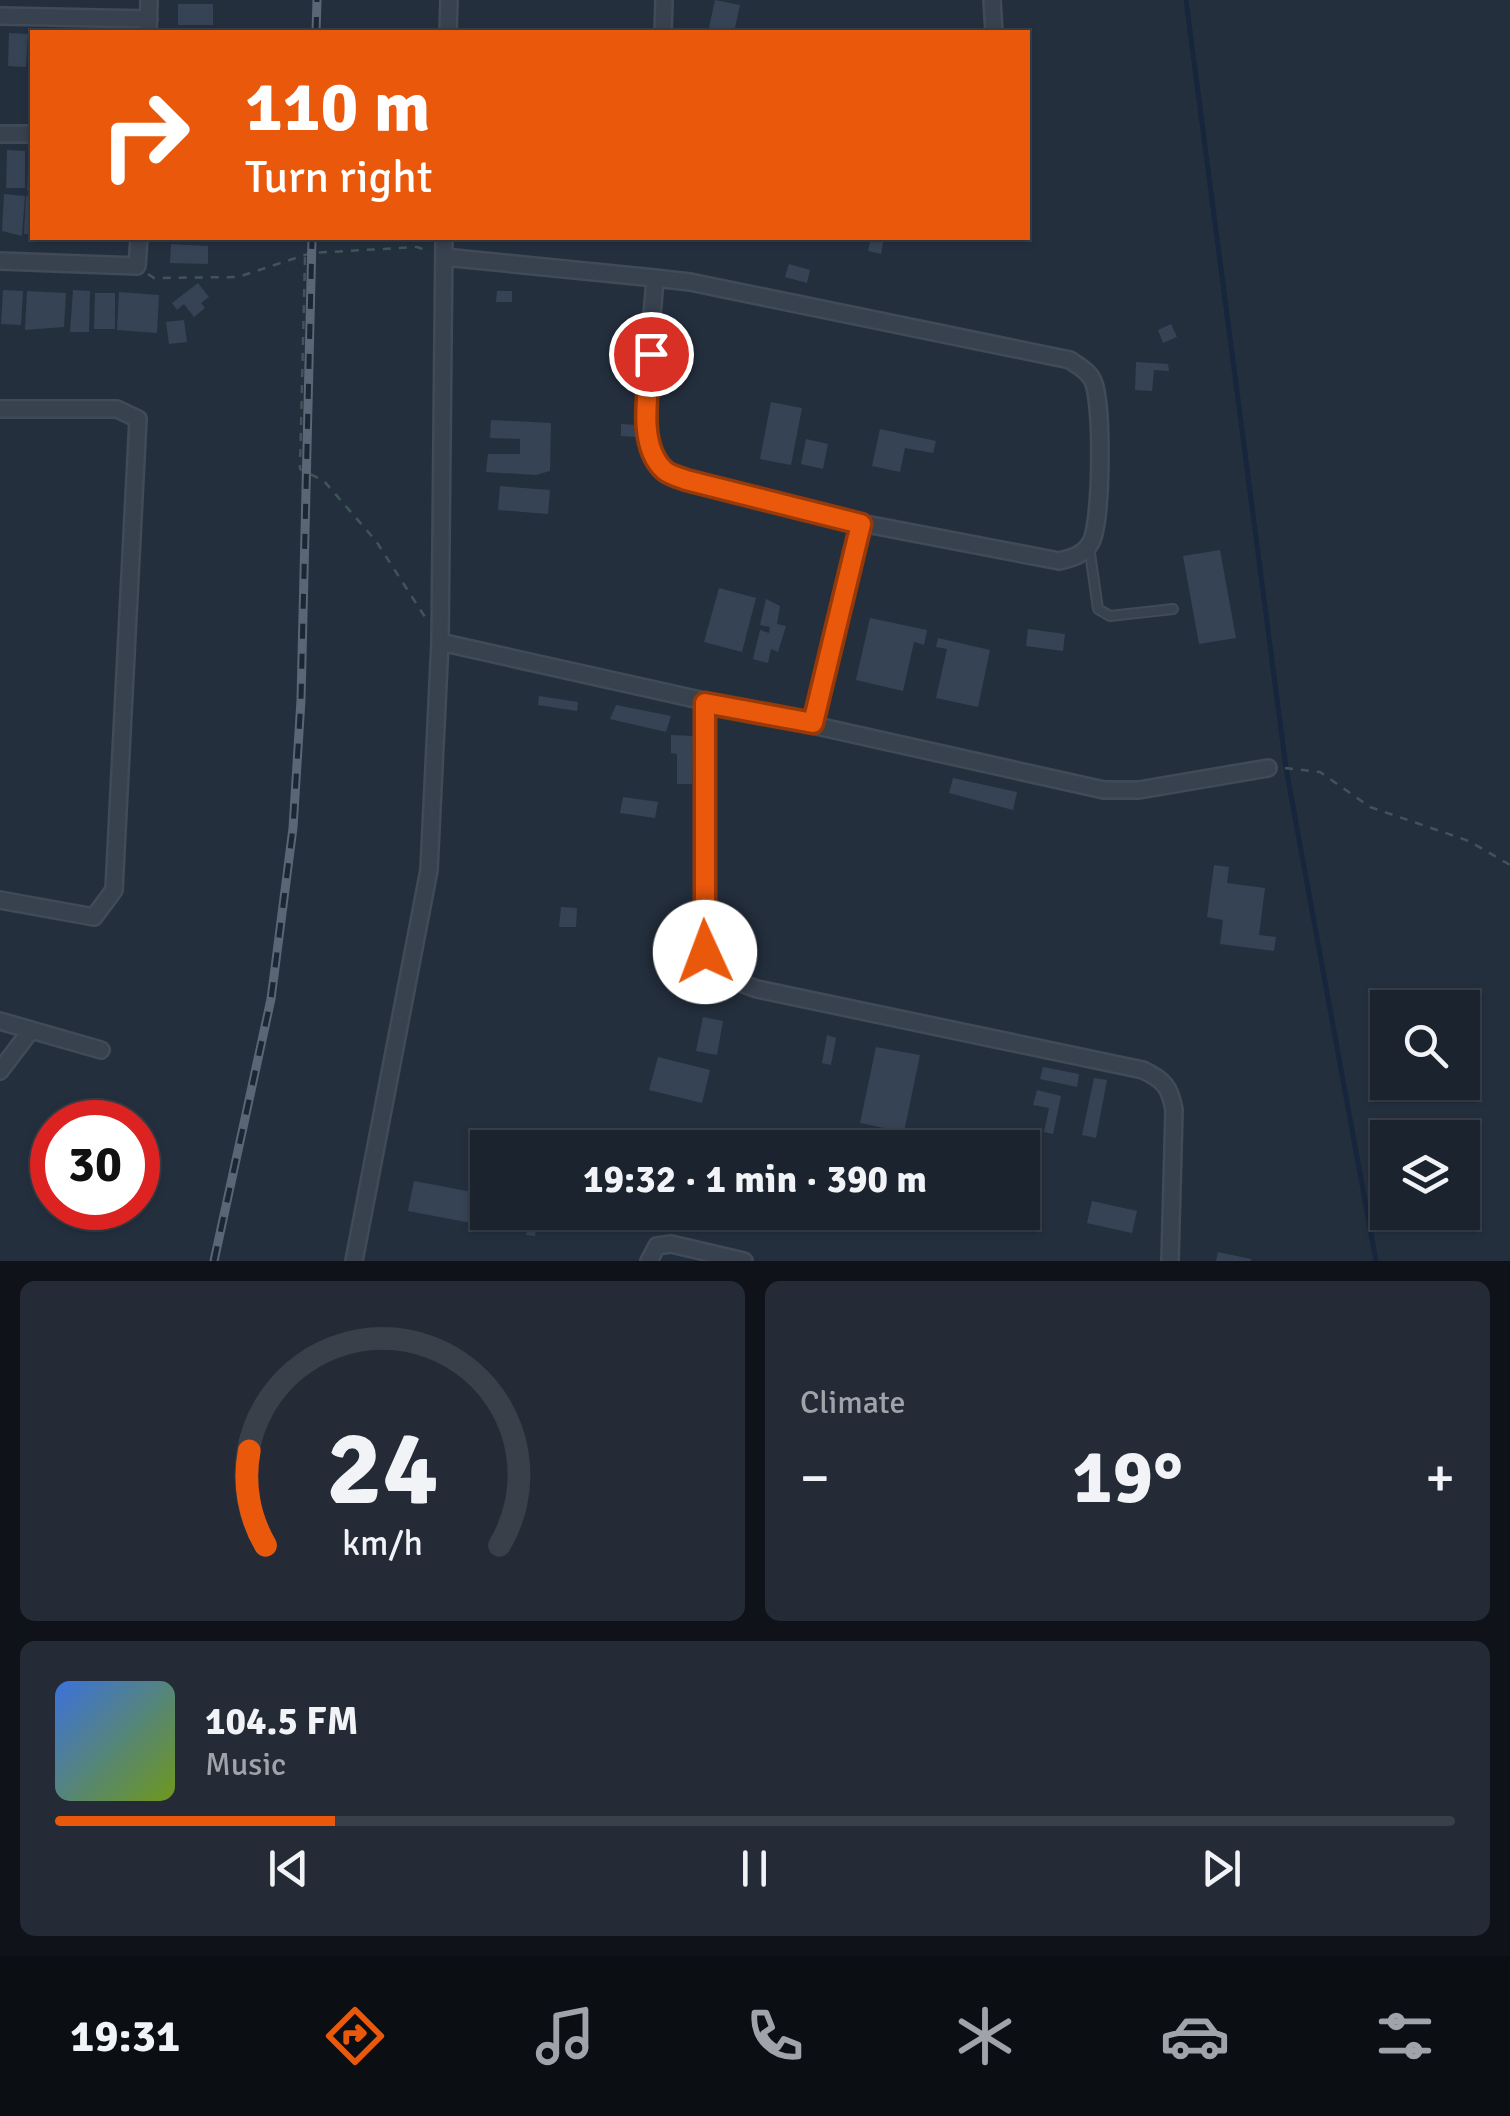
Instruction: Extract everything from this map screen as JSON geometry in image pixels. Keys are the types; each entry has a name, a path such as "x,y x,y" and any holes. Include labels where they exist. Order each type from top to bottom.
{"street":[{"path":"0,16 148,26 148,0"},
{"path":"448,30 449,0"},
{"path":"664,0 664,30"},
{"path":"992,0 994,30"},
{"path":"0,134 30,134"},
{"path":"0,261 137,266 138,240"},
{"path":"354,1261 429,870 440,642 444,240"},
{"path":"444,257 656,278 1070,360 1091,376 1098,406 1098,524 1090,546 1077,556 1059,560 861,524 665,472 653,455 647,430 656,278"},
{"path":"0,409 117,409 138,420 114,890 94,917 0,900"},
{"path":"813,723 861,524"},
{"path":"440,642 1104,790 1139,790 1268,768"},
{"path":"705,703 703,938 712,967 723,976 757,989 1142,1070 1160,1078 1171,1089 1174,1110 1170,1261"},
{"path":"0,1021 101,1050"},
{"path":"0,1071 31,1030"},
{"path":"648,1261 657,1246 671,1244 744,1261"}],"lane":[{"path":"1090,546 1098,609 1110,616 1173,609"}],"path":[{"path":"137,266 154,278 238,277 311,253 417,247 444,257"},
{"path":"305,258 300,469 324,481 376,541 440,642"},
{"path":"1268,768 1320,772 1370,806 1469,841 1510,865"}],"building":[{"path":"715,0 740,5 734,30 708,30"},
{"path":"178,4 213,4 213,25 178,25"},
{"path":"9,33 28,34 26,67 8,66"},
{"path":"29,149 30,149 30,190"},
{"path":"7,150 25,151 25,188 6,188"},
{"path":"4,194 25,196 22,236 2,231"},
{"path":"26,196 30,197 30,234 24,234"},
{"path":"871,240 884,240 881,254 868,251"},
{"path":"171,244 208,246 208,264 170,263"},
{"path":"789,264 810,270 807,283 785,277"},
{"path":"198,283 209,297 201,303 205,308 194,317 184,304 177,310 172,303"},
{"path":"3,290 23,291 21,325 1,324"},
{"path":"73,290 90,291 89,332 70,332"},
{"path":"27,291 66,293 64,327 25,330"},
{"path":"497,291 512,291 512,302 496,302"},
{"path":"119,292 159,295 157,333 117,330"},
{"path":"95,293 115,293 115,329 94,329"},
{"path":"184,320 187,342 169,344 166,322"},
{"path":"1171,324 1177,337 1163,343 1158,330"},
{"path":"1136,362 1168,364 1169,371 1154,370 1152,391 1135,390"},
{"path":"771,402 802,408 791,465 760,459"},
{"path":"491,420 551,423 550,471 536,475 486,472 488,454 520,454 520,439 490,438"},
{"path":"621,424 638,425 637,437 621,436"},
{"path":"880,429 936,441 933,453 905,448 900,472 872,466"},
{"path":"806,439 828,444 823,469 801,464"},
{"path":"500,486 550,490 548,514 498,510"},
{"path":"1220,550 1236,638 1199,644 1183,556"},
{"path":"719,588 756,598 742,652 704,642"},
{"path":"766,599 780,606 777,624 786,626 778,652 771,649 768,663 753,659 760,630 769,633 770,627 760,625"},
{"path":"870,618 927,630 924,645 914,642 903,691 856,680"},
{"path":"1028,629 1065,634 1063,651 1026,646"},
{"path":"938,638 990,650 978,707 936,698 947,649 936,647"},
{"path":"539,696 578,702 577,711 538,705"},
{"path":"616,705 671,716 666,732 610,719"},
{"path":"671,735 693,736 692,784 677,784 677,754 671,753"},
{"path":"953,778 1017,792 1013,810 949,793"},
{"path":"623,797 658,802 655,818 620,813"},
{"path":"1214,865 1229,867 1227,883 1265,888 1259,935 1276,937 1274,951 1220,944 1223,920 1207,917"},
{"path":"561,907 577,908 576,927 559,927"},
{"path":"703,1017 723,1021 717,1055 696,1051"},
{"path":"827,1035 836,1038 831,1065 822,1063"},
{"path":"876,1047 920,1055 904,1130 860,1123"},
{"path":"658,1057 710,1070 702,1103 649,1090"},
{"path":"1043,1067 1079,1074 1077,1087 1040,1079"},
{"path":"1094,1078 1107,1080 1096,1138 1082,1135"},
{"path":"1037,1090 1061,1096 1053,1134 1044,1132 1049,1108 1033,1105"},
{"path":"414,1181 470,1192 470,1223 408,1211"},
{"path":"1092,1201 1137,1211 1132,1233 1087,1223"},
{"path":"1218,1252 1251,1259 1251,1261 1216,1261"}],"waterway":[{"path":"1186,0 1286,768 1376,1261"}],"railway":[{"path":"316,30 317,0"},
{"path":"214,1261 271,999 293,828 301,700 312,240"}],"route":[{"path":"651,354 647,430 653,455 665,472 861,524 813,723 705,703 705,952"}]}
